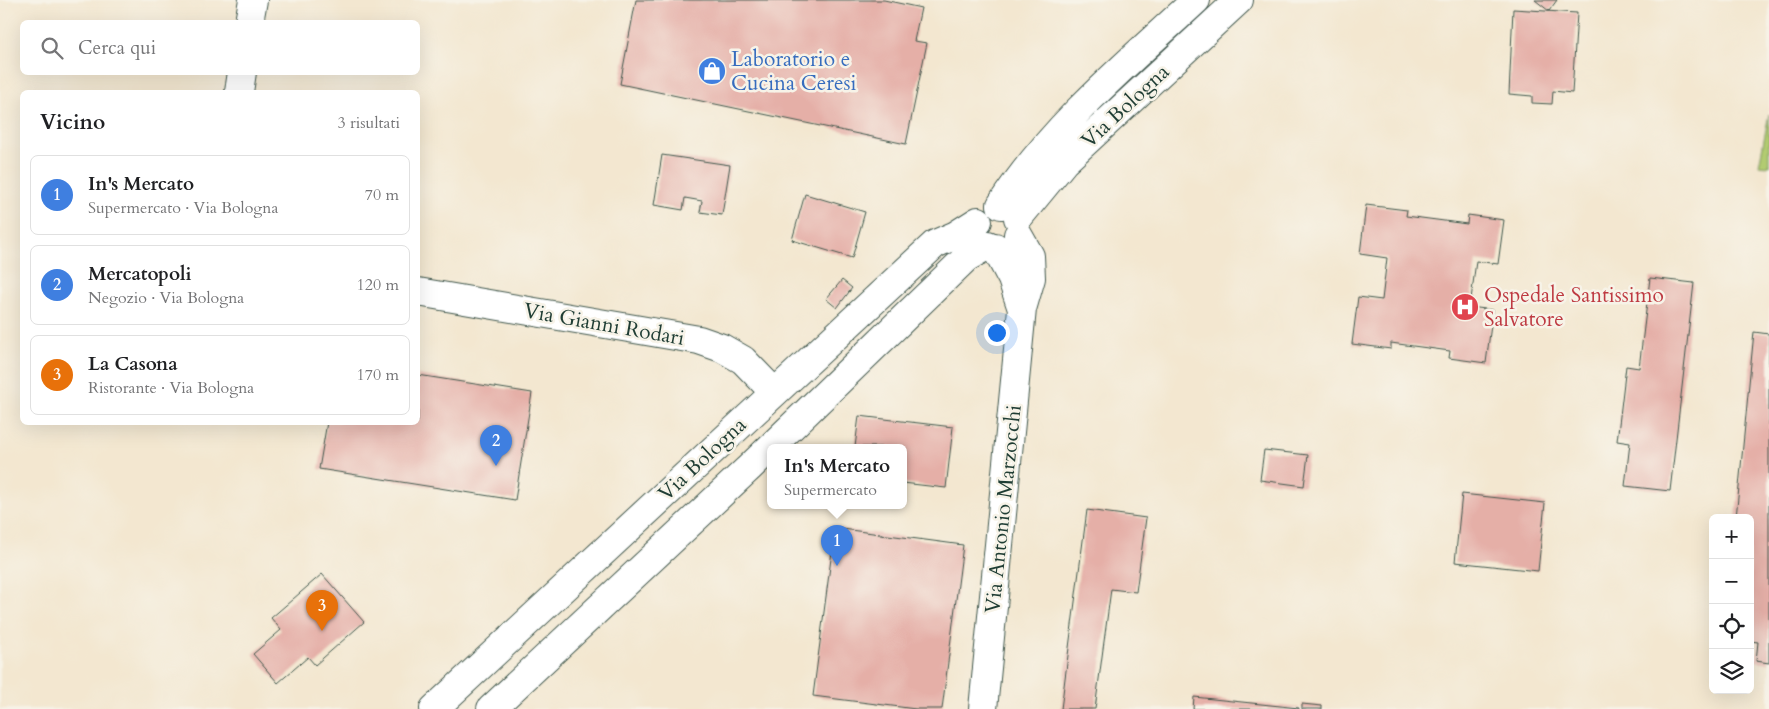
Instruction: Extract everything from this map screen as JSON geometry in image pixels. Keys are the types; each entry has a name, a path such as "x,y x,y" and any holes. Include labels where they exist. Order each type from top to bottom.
{"main road":[{"path":"250,20 253,0"},
{"name":"Via Bologna","path":"1000,228 1016,181 1046,143 1098,91 1196,0"},
{"name":"Via Bologna","path":"774,444 966,258 1000,228 1064,162 1239,0"},
{"path":"239,90 242,75"},
{"name":"Via Bologna","path":"434,709 935,244 956,236 1000,228"},
{"name":"Via Antonio Marzocchi","path":"983,709 1022,309 1031,278 1030,256 1000,228"},
{"name":"Via Gianni Rodari","path":"420,292 699,340 722,348 743,360 774,392"},
{"name":"Via Bologna","path":"491,709 767,451"}],"green space":[{"path":"1769,114 1769,166 1759,165"}],"building":[{"path":"636,0 884,0 921,8 914,41 927,43 906,144 620,84"},
{"path":"1535,0 1557,0 1549,11"},
{"path":"1513,9 1577,13 1572,93 1553,91 1552,104 1532,103 1532,96 1509,94"},
{"path":"662,155 730,165 722,215 700,212 702,201 685,198 683,210 654,205"},
{"path":"805,194 865,212 852,258 792,240"},
{"path":"1366,205 1407,210 1406,216 1467,224 1468,215 1504,220 1498,264 1476,261 1470,307 1493,310 1486,363 1449,358 1450,351 1391,343 1391,349 1352,344 1358,297 1382,300 1387,258 1360,254"},
{"path":"1650,278 1694,283 1670,491 1625,486 1630,443 1617,441 1626,366 1639,368"},
{"path":"842,280 852,288 837,308 826,299"},
{"path":"1754,332 1769,334 1769,663 1756,661 1758,642 1754,642 1754,514 1736,514"},
{"path":"420,375 532,393 515,500 319,469 326,425 420,425"},
{"path":"859,416 953,427 946,488 907,483 907,444 855,444"},
{"path":"1264,450 1308,455 1304,486 1260,480"},
{"path":"1462,494 1545,503 1538,571 1455,562"},
{"path":"1087,510 1146,518 1136,592 1111,589 1095,709 1061,709"},
{"path":"835,528 963,545 942,709 916,709 813,696"},
{"path":"322,574 364,622 315,665 308,657 278,683 253,654 281,630 271,618"},
{"path":"1194,697 1299,708 1299,709 1193,709"},
{"path":"1302,704 1322,706 1322,709 1302,709"}],"place":[{"name":"Laboratorio e Cucina Ceresi","path":"712,71"},
{"name":"Ospedale Santissimo Salvatore","path":"1465,307"},
{"name":"Mercatopoli","path":"496,466"},
{"name":"In's Mercato","path":"837,566"},
{"name":"La Casona","path":"322,631"}]}
